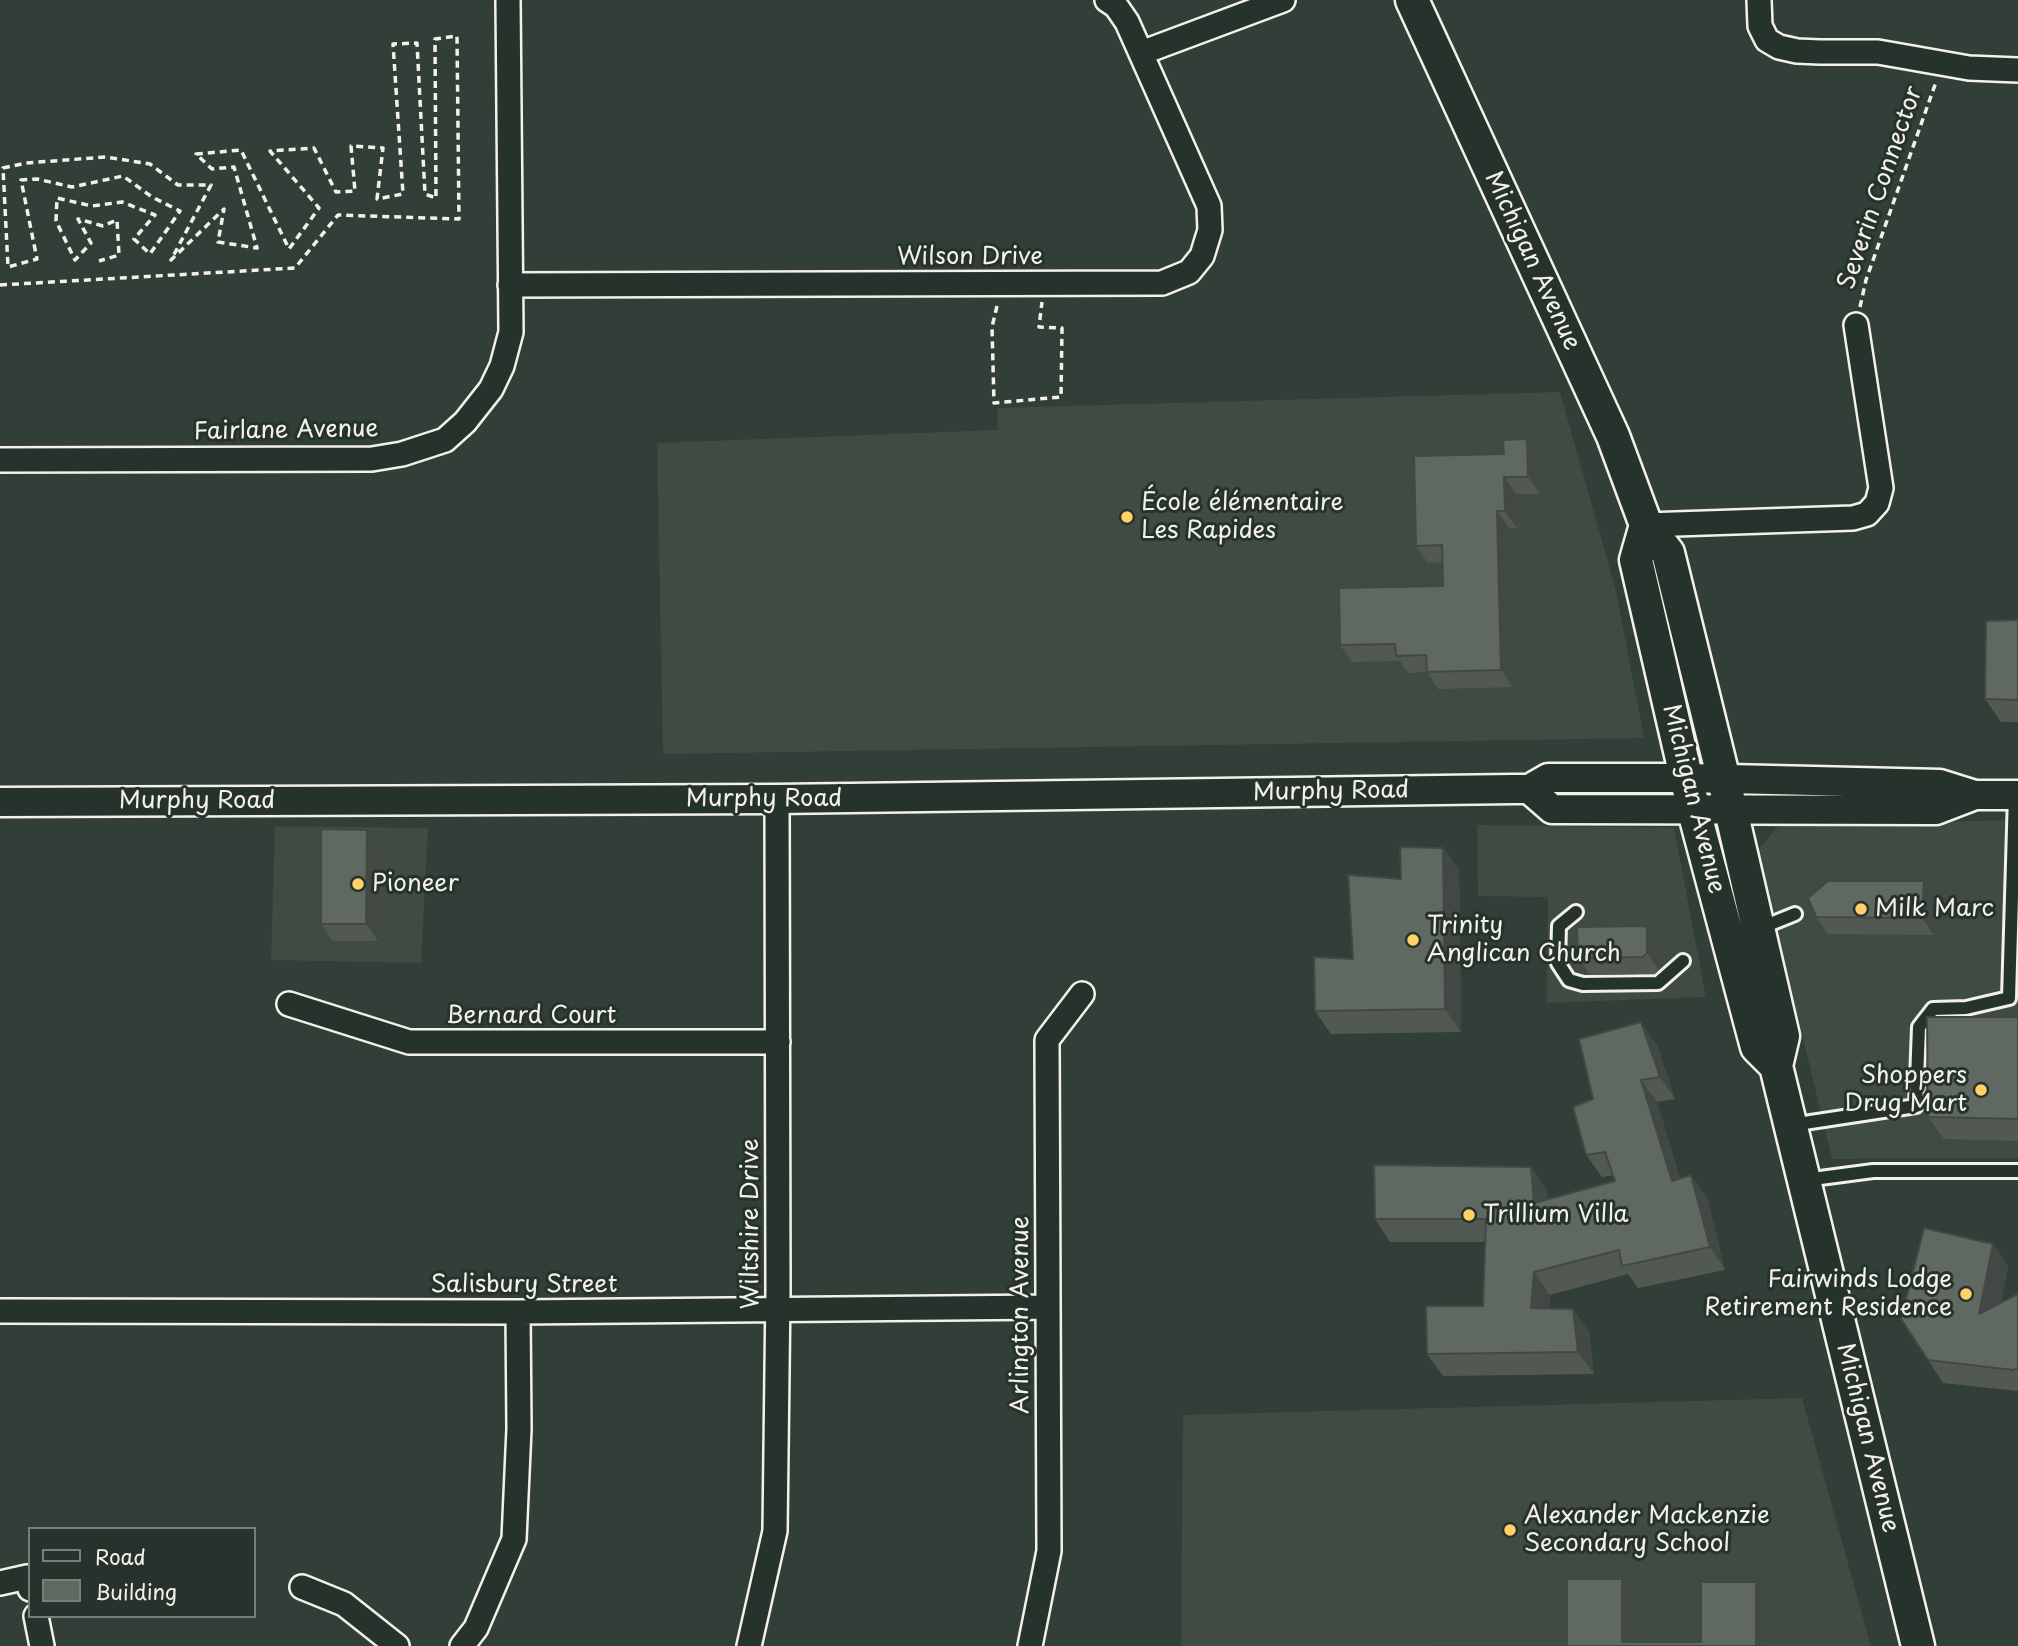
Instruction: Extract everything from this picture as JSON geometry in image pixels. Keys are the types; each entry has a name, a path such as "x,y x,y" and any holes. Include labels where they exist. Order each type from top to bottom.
{"main road":[{"name":"Michigan Avenue","path":"1412,0 1613,436 1646,524 1668,553 1783,1036 1776,1066 1918,1646"},
{"name":"Michigan Avenue","path":"1646,524 1636,561 1694,811 1757,1047 1776,1066"}],"street":[{"name":"Fairlane Avenue","path":"0,460 372,459 402,454 445,440 465,422 491,389 502,366 511,332 508,0"},
{"name":"Wilson Drive","path":"510,285 1162,283 1189,272 1202,256 1210,230 1209,206 1127,22 1116,6 1107,0"},
{"path":"1140,53 1283,0"},
{"path":"1759,0 1760,26 1767,40 1779,47 1797,51 1878,52 1969,68 2018,71"},
{"path":"1646,524 1853,518 1867,514 1877,503 1881,488 1856,325"},
{"name":"Murphy Road","path":"0,802 777,799 1529,789 1548,778 1940,783 1975,795 2017,795"},
{"name":"Murphy Road","path":"1529,789 1552,810 1936,810 1975,795"},
{"name":"Wiltshire Drive","path":"749,1646 775,1531 777,799"},
{"name":"Arlington Avenue","path":"1030,1646 1049,1551 1047,1040 1082,994"},
{"name":"Bernard Court","path":"289,1004 409,1042 778,1042"},
{"name":"Salisbury Street","path":"0,1311 518,1312 1048,1307"},
{"path":"462,1646 476,1628 514,1539 519,1429 518,1312"},
{"path":"0,1583 27,1577 28,1581"},
{"path":"302,1587 344,1604 397,1646"},
{"path":"36,1618 42,1646"}],"lane":[{"path":"1791,1125 1916,1106 1919,1027 1933,1009 1966,1008 2009,998 2017,795"},
{"path":"1576,912 1559,926 1558,963 1569,980 1583,984 1658,983 1683,961"},
{"path":"1758,929 1795,914"},
{"path":"1804,1180 1873,1171 2018,1171"}],"path":[{"path":"0,285 295,268 338,215 459,219 457,36 435,39 436,198 425,194 417,43 393,44 403,194 377,199 383,148 351,146 355,191 336,192 314,148 270,151 320,208 289,249 241,150 196,154 212,169 234,167 257,248 218,242 224,209 171,260 211,185 178,185 150,164 106,157 26,163 3,168 8,267 37,259 21,180 37,179 72,187 123,176 152,197 180,211 150,254 134,239 155,215 122,202 92,206 57,198 56,221 75,260 91,243 78,219 103,226 117,220 119,255 99,261"},
{"name":"Severin Connector","path":"1856,325 1866,280 1942,64"},
{"path":"1003,283 992,327 994,403 1061,397 1062,328 1039,327 1044,283"}],"shaded area":[{"name":"École élémentaire Les Rapides","path":"1560,392 1616,591 1644,738 663,754 657,443 998,430 997,408"},
{"path":"2018,820 2018,1158 1832,1159 1758,850 1779,825"},
{"path":"1477,825 1674,828 1706,997 1547,1003 1548,897 1478,896"},
{"path":"275,826 428,828 421,963 271,960"},
{"name":"Alexander Mackenzie Secondary School","path":"1802,1398 1871,1646 1181,1646 1183,1415"}],"building":[{"path":"1527,439 1528,477 1504,477 1505,511 1497,511 1501,670 1427,672 1426,655 1396,656 1395,644 1340,645 1339,588 1443,586 1442,545 1416,546 1414,456 1504,454 1503,440"},
{"path":"2018,620 2018,700 1985,699 1986,621"},
{"path":"321,829 367,830 366,924 321,924"},
{"name":"Trinity Anglican Church","path":"1400,847 1443,848 1445,1009 1315,1011 1314,957 1353,959 1348,875 1401,879"},
{"path":"1828,881 1924,881 1922,918 1816,917 1808,898"},
{"path":"1647,926 1647,953 1643,957 1578,958 1577,927"},
{"name":"Shoppers Drug Mart","path":"1927,1017 2018,1017 2018,1119 1928,1117"},
{"name":"Trillium Villa","path":"1641,1022 1660,1077 1641,1080 1672,1181 1691,1175 1710,1247 1622,1266 1619,1250 1534,1272 1531,1308 1573,1309 1578,1352 1427,1354 1426,1306 1483,1306 1486,1219 1375,1219 1374,1165 1531,1167 1534,1203 1615,1181 1605,1152 1586,1155 1573,1107 1593,1099 1579,1039"},
{"name":"Fairwinds Lodge Retirement Residence","path":"1924,1228 1993,1244 1979,1314 2018,1294 2018,1368 2013,1370 1928,1360 1901,1319"},
{"path":"1567,1579 1622,1579 1622,1642 1701,1642 1701,1582 1756,1582 1756,1646 1438,1646 1567,1645"}],"place":[{"name":"École élémentaire Les Rapides","path":"1127,517"},
{"name":"Pioneer","path":"358,884"},
{"name":"Milk Marc","path":"1861,909"},
{"name":"Trinity Anglican Church","path":"1413,940"},
{"name":"Shoppers Drug Mart","path":"1981,1090"},
{"name":"Trillium Villa","path":"1469,1215"},
{"name":"Fairwinds Lodge Retirement Residence","path":"1966,1294"},
{"name":"Alexander Mackenzie Secondary School","path":"1510,1530"}]}
